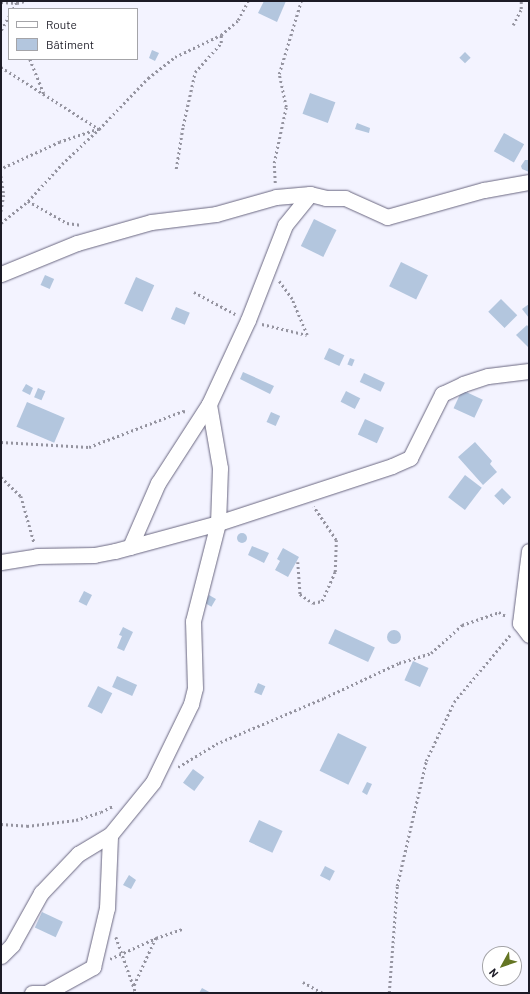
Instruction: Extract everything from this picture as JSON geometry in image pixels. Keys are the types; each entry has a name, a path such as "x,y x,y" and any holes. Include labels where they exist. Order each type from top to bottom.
{"street":[{"path":"1,274 77,243 151,222 216,214 276,197 310,194 326,198 346,198 387,216 484,190 529,182"},
{"path":"130,547 158,483 206,409 248,320 284,225 310,194"},
{"path":"1,562 37,556 94,555 130,547 218,522 309,493 410,458 442,394 463,384 488,376 529,371"},
{"path":"1,956 12,945 41,893 78,854 110,835 153,782 191,704 195,688 193,621 218,522 220,468 206,409"},
{"path":"524,629 529,551"},
{"path":"32,993 46,992 93,967 107,908 110,835"}],"path":[{"path":"1,2 25,1"},
{"path":"1,223 28,202 62,164 153,74 175,57 221,35 238,20 248,1"},
{"path":"513,25 522,9 521,1"},
{"path":"1,30 8,18"},
{"path":"176,169 183,126 195,72 221,43 221,35"},
{"path":"30,60 44,94"},
{"path":"1,67 98,129"},
{"path":"1,169 60,142 98,129"},
{"path":"1,176 4,195 1,212"},
{"path":"28,202 67,223 84,226 98,237"},
{"path":"1,442 89,447 183,411 206,409"},
{"path":"1,477 21,496 30,524 37,556"},
{"path":"298,562 300,594 313,603 322,601 335,572 336,540 315,509 309,493"},
{"path":"153,782 216,744 324,698 399,663 432,654 462,626 499,612 524,629 454,702 426,761 397,886 389,993"},
{"path":"1,824 27,826 76,820 114,806"},
{"path":"93,967 156,938 182,929"},
{"path":"116,934 136,993"},
{"path":"134,986 156,938"},
{"path":"303,982 323,993"}],"building":[{"path":"264,1 286,1 277,22 258,13"},
{"path":"152,50 159,53 155,61 149,58"},
{"path":"465,52 471,58 465,63 459,58"},
{"path":"310,93 335,102 328,123 302,114"},
{"path":"357,123 370,128 369,133 355,129"},
{"path":"504,133 524,144 514,163 494,151"},
{"path":"525,160 529,160 529,172 522,169 521,166"},
{"path":"314,219 336,230 323,257 301,246"},
{"path":"401,262 428,275 416,299 389,286"},
{"path":"45,275 54,279 50,289 41,285"},
{"path":"136,277 154,285 142,312 124,303"},
{"path":"501,299 517,315 505,328 488,312"},
{"path":"529,304 529,318 522,309"},
{"path":"176,307 190,313 185,325 171,319"},
{"path":"527,325 529,328 529,348 516,335"},
{"path":"329,348 344,355 339,366 324,359"},
{"path":"350,358 355,360 352,366 347,364"},
{"path":"243,372 274,386 270,394 240,379"},
{"path":"364,373 385,383 381,392 360,382"},
{"path":"26,384 33,388 30,395 22,391"},
{"path":"38,388 45,391 41,400 34,397"},
{"path":"462,390 483,400 474,418 454,408"},
{"path":"346,391 360,398 355,409 341,402"},
{"path":"27,402 65,418 54,443 16,427"},
{"path":"271,412 280,416 276,426 267,422"},
{"path":"365,419 384,428 377,443 358,434"},
{"path":"475,442 492,461 490,464 497,472 483,485 458,457"},
{"path":"465,475 482,488 465,510 448,497"},
{"path":"502,488 511,497 503,505 494,496"},
{"path":"240,533 244,533 246,534 246,542 240,543 237,540 237,536"},
{"path":"252,546 269,553 264,563 248,555"},
{"path":"283,548 299,557 288,577 275,570 280,561 277,559"},
{"path":"84,591 92,595 87,606 79,602"},
{"path":"209,595 216,599 211,607 204,603"},
{"path":"123,627 133,632 124,651 117,648 122,636 119,635"},
{"path":"335,629 375,648 368,662 328,644"},
{"path":"394,630 399,632 401,637 399,642 394,644 389,642 387,637 389,632"},
{"path":"413,661 429,668 420,687 404,680"},
{"path":"117,676 137,685 132,696 112,687"},
{"path":"258,683 265,686 261,695 254,692"},
{"path":"98,686 112,693 102,714 88,706"},
{"path":"338,733 367,747 348,785 320,771"},
{"path":"193,769 204,777 194,791 183,783"},
{"path":"367,782 372,784 367,795 362,792"},
{"path":"259,820 283,831 272,853 249,842"},
{"path":"325,866 335,871 330,881 320,876"},
{"path":"129,875 136,880 131,889 123,885"},
{"path":"42,912 63,922 56,937 35,927"},
{"path":"202,988 211,993 199,993"}]}
